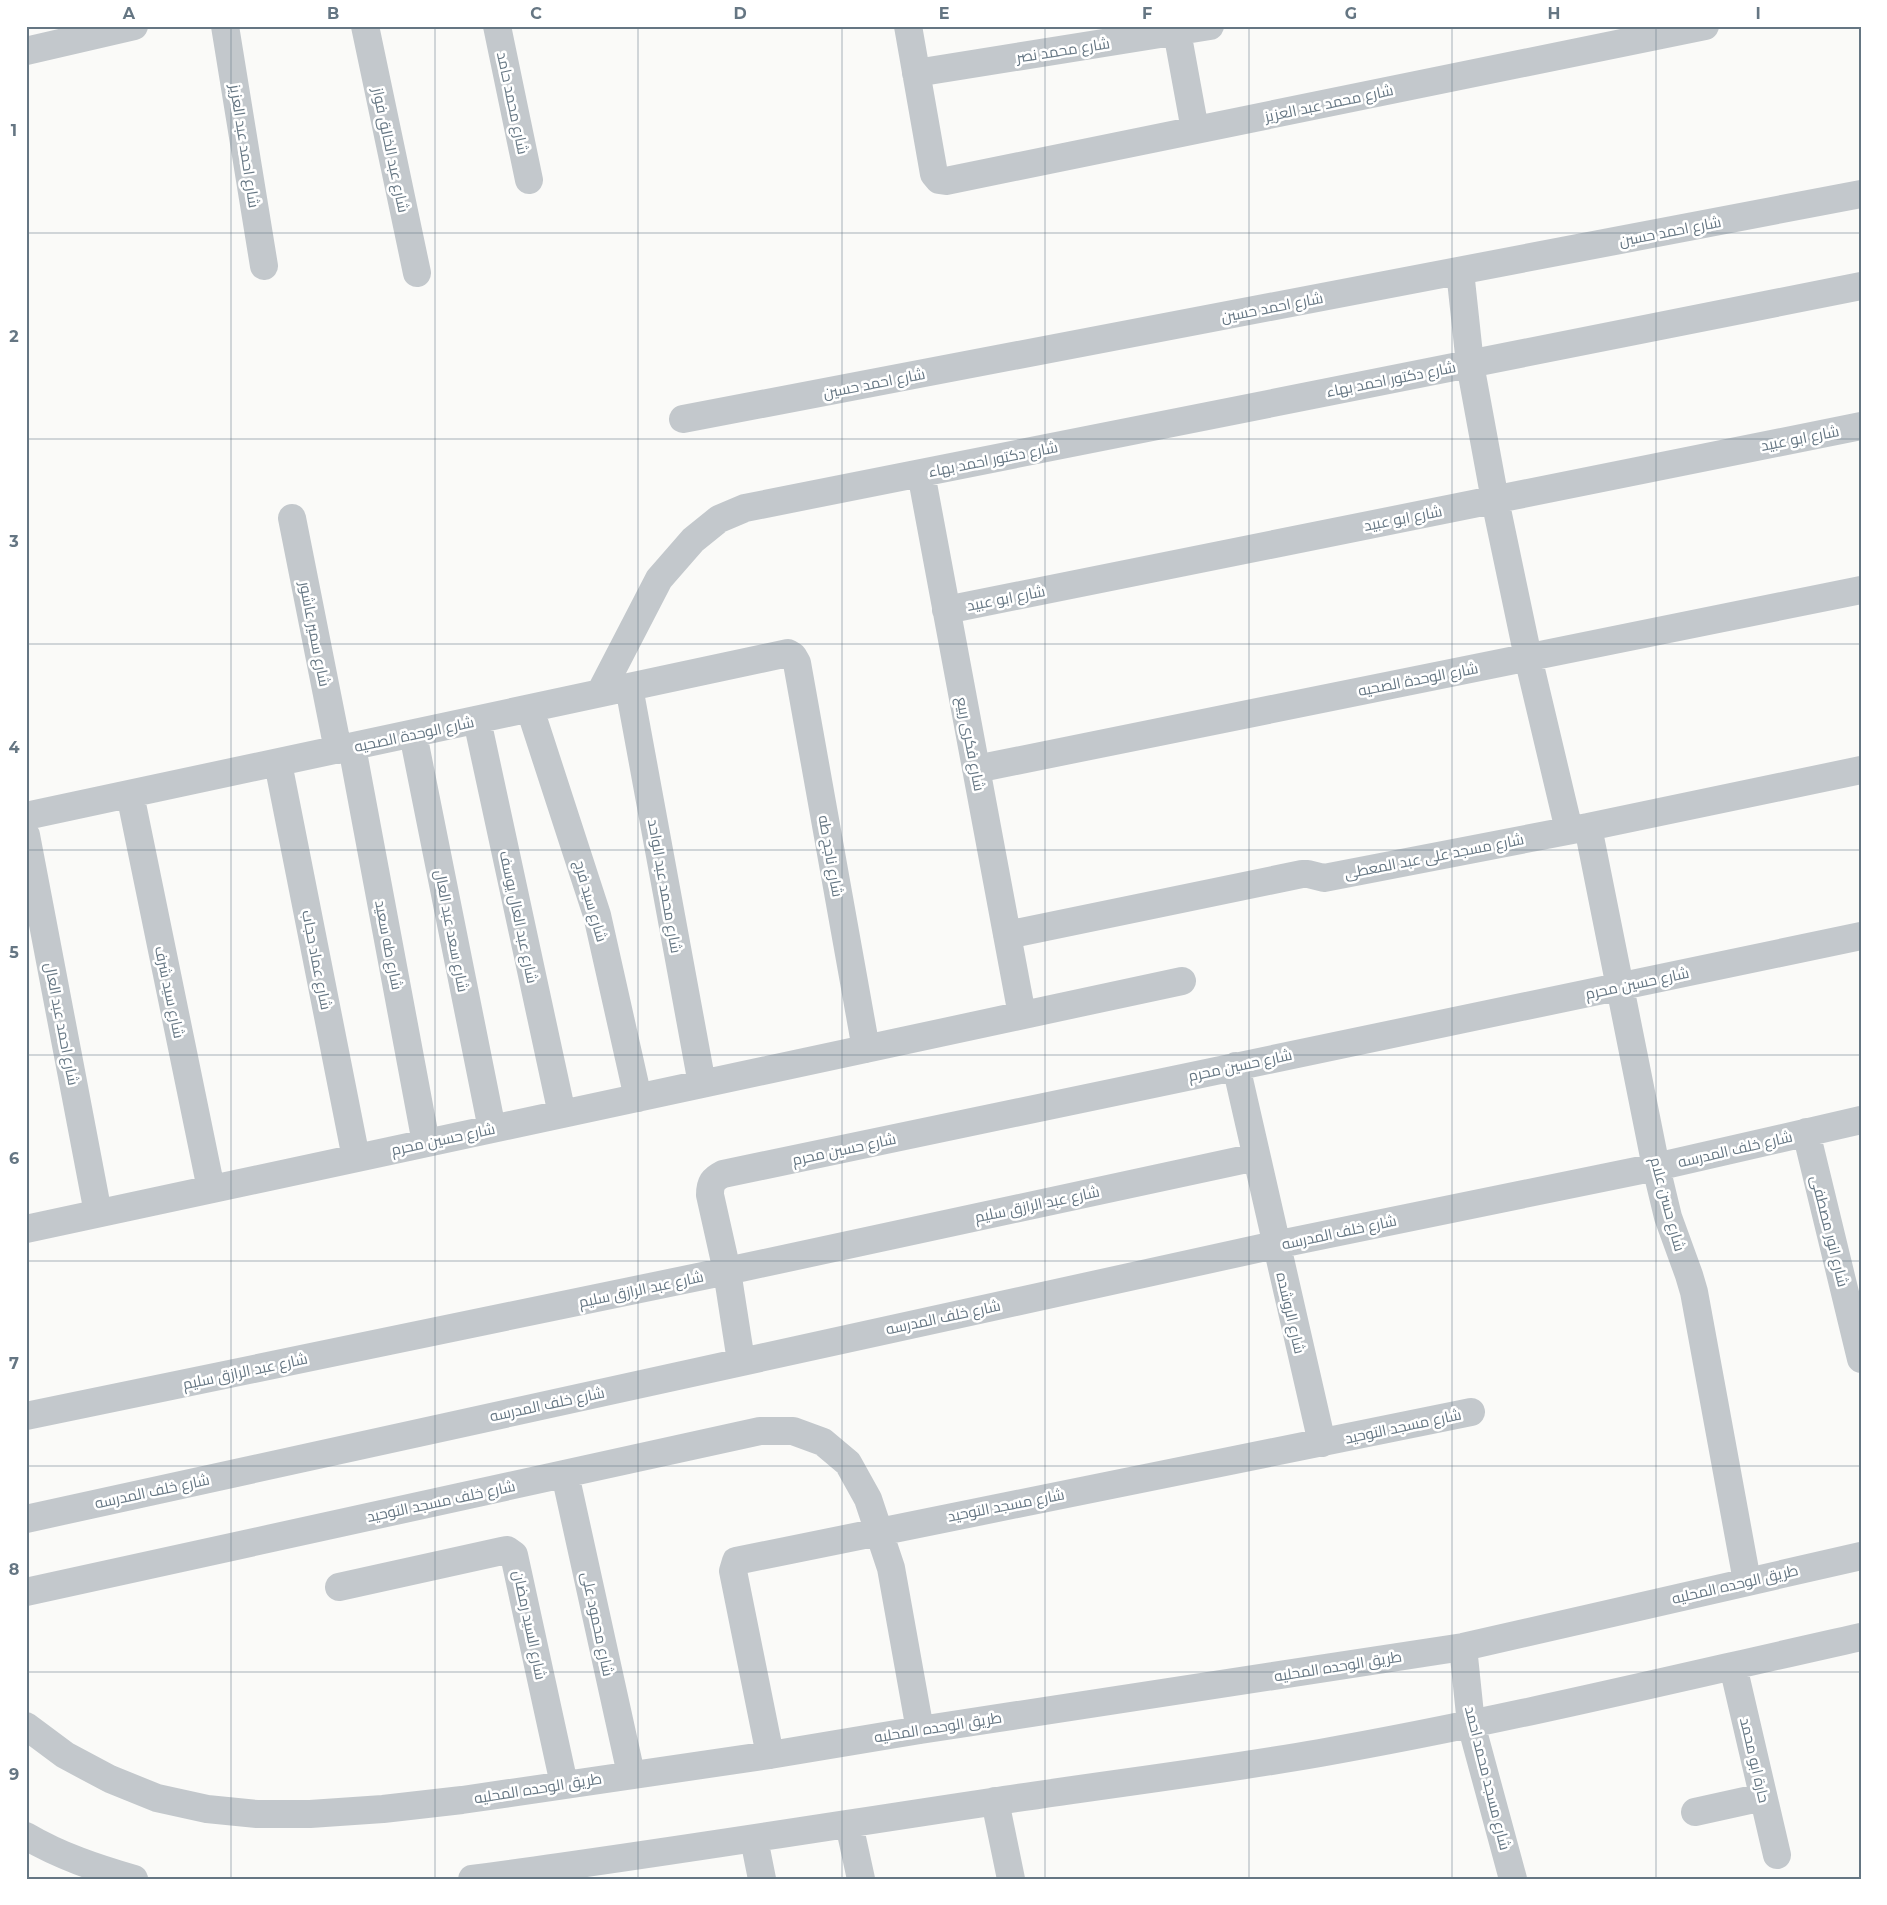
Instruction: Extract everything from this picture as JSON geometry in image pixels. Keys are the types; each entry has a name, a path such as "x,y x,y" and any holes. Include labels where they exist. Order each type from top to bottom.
{"street":[{"path":"26,50 134,26"},
{"name":"شارع احمد عبد العزيز","path":"225,26 264,266"},
{"name":"شارع عبد الخالق فواز","path":"365,26 417,274"},
{"name":"شارع محمد حامد","path":"498,26 529,180"},
{"path":"908,26 916,73"},
{"name":"شارع محمد نصر","path":"916,73 1177,29 1210,26"},
{"name":"شارع محمد عبد العزيز","path":"916,73 934,174 939,180 954,180 1705,26"},
{"path":"1177,29 1195,130"},
{"name":"شارع احمد حسين","path":"683,419 1861,194"},
{"name":"شارع حسن علام","path":"1460,271 1470,364 1495,500 1528,657 1621,986 1656,1167 1672,1231 1692,1283 1747,1581"},
{"name":"شارع دكتور احمد بهاء","path":"600,693 659,579 693,540 719,519 745,508 1861,286"},
{"name":"شارع ابو عبيد","path":"946,610 1861,426"},
{"name":"شارع فكرى ربيع","path":"921,473 1022,1015"},
{"name":"شارع سمير عاشور","path":"292,518 345,748"},
{"name":"شارع الوحدة الصحيه","path":"976,768 1861,590"},
{"name":"شارع الوحدة الصحيه","path":"26,816 784,653 791,654 797,663"},
{"name":"شارع ناجح طه","path":"797,663 866,1049"},
{"name":"شارع محمد عبد الواحد","path":"629,687 702,1084"},
{"name":"شارع سيد فرج","path":"530,709 597,915 638,1098"},
{"name":"شارع عبد العال يوسف","path":"477,720 562,1114"},
{"name":"شارع سعد عبد العال","path":"413,734 492,1129"},
{"name":"شارع طه سعيد","path":"345,748 426,1143"},
{"name":"شارع عماد حجاب","path":"278,763 356,1158"},
{"name":"شارع مسجد على عبد المعطى","path":"1007,935 1302,874 1324,878 1578,829 1861,770"},
{"name":"شارع سيد شرف","path":"130,794 210,1189"},
{"name":"شارع احمد عبد العال","path":"26,835 98,1214"},
{"name":"شارع حسين محرم","path":"741,1361 727,1271 710,1195 710,1185 715,1178 723,1174 1861,936"},
{"name":"شارع حسين محرم","path":"26,1229 1182,981"},
{"name":"شارع الروشده","path":"1236,1066 1275,1245 1322,1443"},
{"name":"شارع خلف المدرسه","path":"26,1519 741,1361 1275,1245 1656,1167 1861,1120"},
{"name":"شارع انور مصطفى","path":"1806,1132 1861,1359"},
{"name":"شارع عبد الرازق سليم","path":"26,1416 727,1271 1256,1157"},
{"name":"شارع مسجد التوحيد","path":"770,1755 734,1580 733,1565 739,1559 1471,1412"},
{"name":"شارع خلف مسجد التوحيد","path":"26,1592 760,1431 793,1430 823,1442 848,1463 868,1499 879,1531"},
{"name":"شارع محمود على","path":"565,1474 631,1774"},
{"path":"879,1531 891,1568 920,1730"},
{"name":"شارع السيد رمضان","path":"339,1587 506,1550 514,1555 564,1784"},
{"name":"طريق الوحده المحليه","path":"26,1726 65,1755 110,1779 157,1798 207,1809 257,1814 310,1814 384,1809 462,1800 770,1755 920,1730 1463,1647 1861,1556"},
{"path":"472,1879 754,1839 994,1801 1161,1779 1302,1756 1471,1724 1861,1637"},
{"name":"شارع مسجد محمد احمد","path":"1463,1647 1471,1724 1513,1879"},
{"name":"حارة ابو محمد","path":"1733,1666 1777,1855"},
{"path":"1695,1812 1763,1796"},
{"path":"994,1801 1010,1879"},
{"path":"849,1824 861,1879"},
{"path":"26,1836 43,1846 95,1868 134,1879"},
{"path":"754,1839 762,1879"}]}
